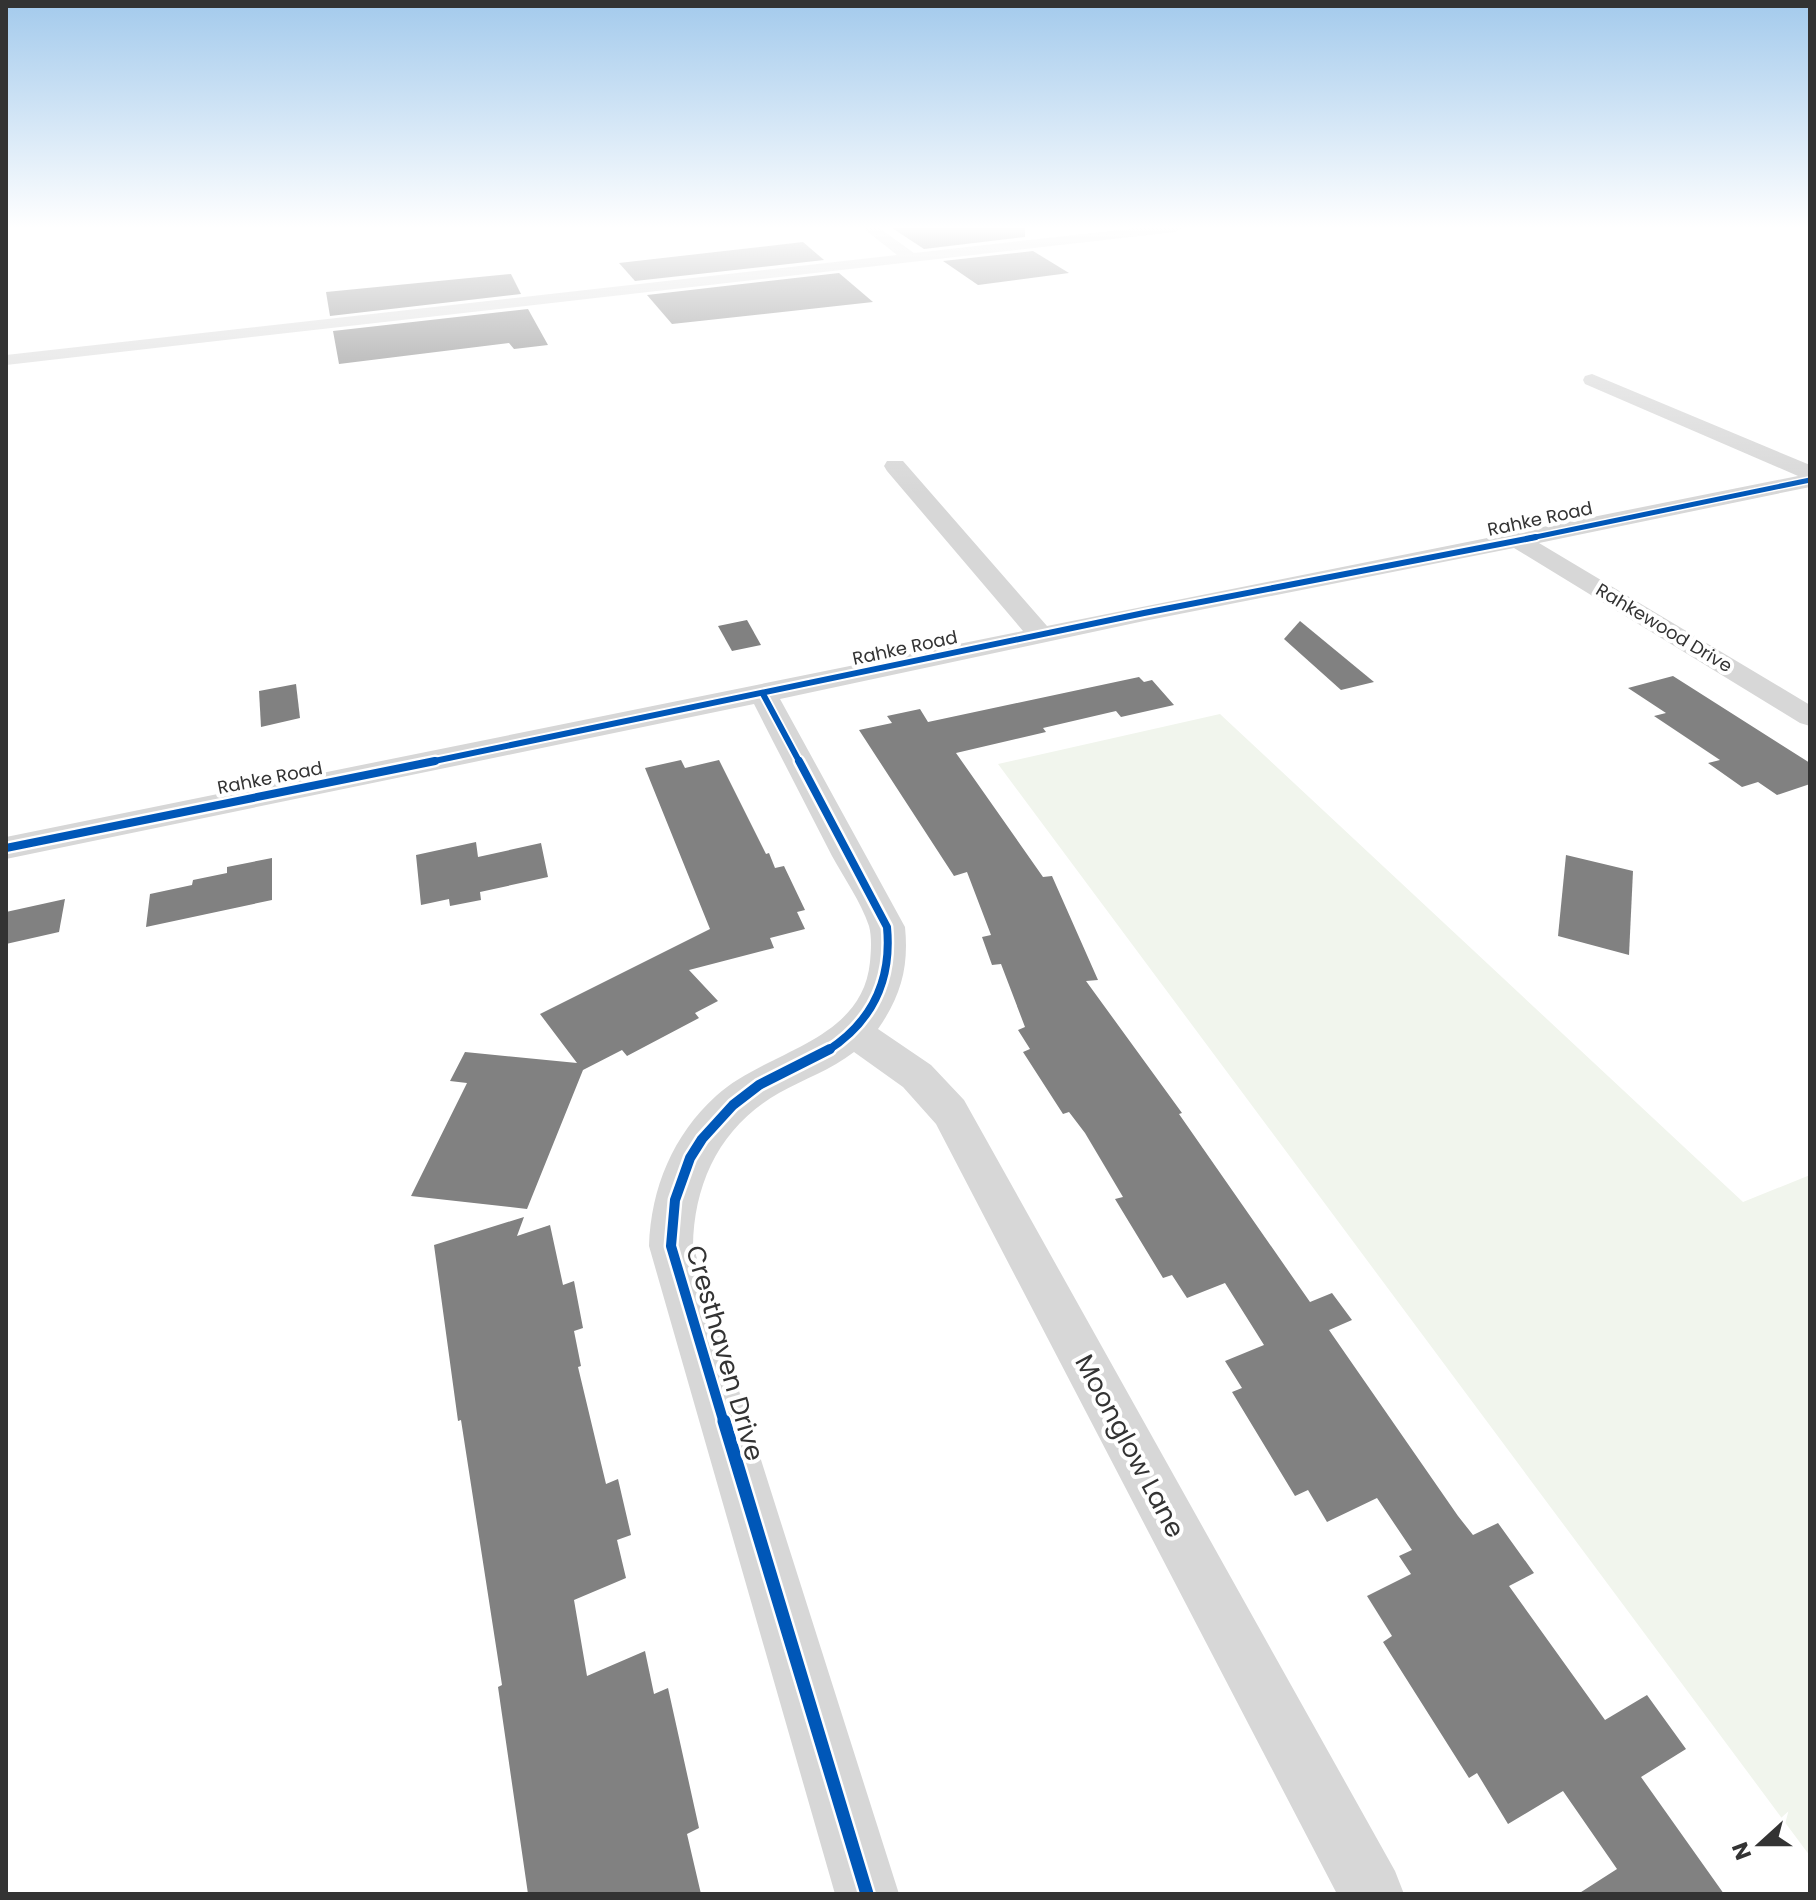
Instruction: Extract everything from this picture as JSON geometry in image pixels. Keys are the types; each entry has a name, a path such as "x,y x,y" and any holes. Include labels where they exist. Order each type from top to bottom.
{"street":[{"path":"6,360 390,317"},
{"path":"1797,483 1594,388 1810,473"},
{"path":"895,466 1041,635"},
{"name":"Rahke Road","path":"6,848 1797,483"},
{"name":"Rahkewood Drive","path":"1518,540 1810,717"},
{"name":"Cresthaven Drive","path":"763,694 887,927 891,953 887,979 873,1007 851,1032 820,1055 751,1091 707,1130 689,1158 675,1193 671,1246 867,1894"},
{"name":"Moonglow Lane","path":"851,1032 903,1062 931,1087 950,1112 1372,1894"}],"shaded area":[{"path":"1220,714 1743,1202 1810,1175 1810,1856 998,764"}],"building":[{"path":"460,317 532,317 548,345 514,349 509,343 339,364 333,331"},
{"path":"666,317 739,317 672,324"},
{"path":"747,620 761,645 732,651 718,626"},
{"path":"1300,621 1374,682 1341,690 1284,639"},
{"path":"1673,676 1810,763 1810,784 1777,795 1758,782 1742,787 1708,763 1720,760 1654,716 1666,713 1628,688"},
{"path":"1139,677 1144,682 1152,680 1174,705 1121,717 1116,711 1043,728 1046,732 956,753 1043,877 1052,876 1098,980 1086,981 1182,1113 1179,1114 1310,1302 1332,1293 1352,1320 1329,1330 1458,1516 1473,1535 1498,1523 1534,1573 1509,1586 1605,1720 1647,1695 1686,1749 1641,1777 1724,1894 1578,1894 1617,1869 1563,1791 1508,1824 1477,1773 1469,1778 1383,1642 1392,1636 1367,1596 1411,1574 1399,1556 1412,1550 1377,1498 1327,1522 1308,1490 1295,1496 1232,1392 1242,1388 1225,1361 1264,1345 1225,1283 1187,1298 1172,1275 1163,1278 1115,1199 1123,1197 1085,1133 1069,1112 1063,1114 1023,1052 1030,1049 1018,1030 1025,1027 1001,964 992,965 982,937 991,935 967,872 954,876 859,730 892,723 887,716 920,709 928,722"},
{"path":"296,684 300,718 261,727 259,691"},
{"path":"681,760 685,768 719,760 766,854 769,853 775,868 784,866 805,910 797,912 805,929 770,938 774,948 689,970 718,1001 695,1013 699,1018 627,1056 622,1050 583,1070 527,1209 411,1196 467,1083 450,1081 465,1052 577,1063 540,1014 710,929 645,768"},
{"path":"476,842 478,857 541,843 548,877 480,892 481,900 450,906 449,899 421,905 416,855"},
{"path":"1566,855 1633,871 1629,955 1558,936"},
{"path":"272,858 272,900 146,927 150,894 227,873 227,867"},
{"path":"65,899 59,932 6,944 6,912"},
{"path":"524,1217 517,1236 550,1225 563,1285 574,1281 583,1328 574,1331 581,1366 578,1367 606,1484 618,1479 631,1535 617,1540 626,1578 574,1600 587,1676 645,1651 654,1694 668,1688 699,1828 687,1834 701,1894 528,1894 498,1687 502,1685 461,1420 458,1421 434,1245"}],"cycle path":[{"path":"6,848 1144,613 1378,569 1810,480"},
{"path":"763,694 887,927 887,970 874,1006 848,1036 812,1060 752,1090 733,1105 702,1139 681,1178 671,1222 671,1246 867,1894"}]}
